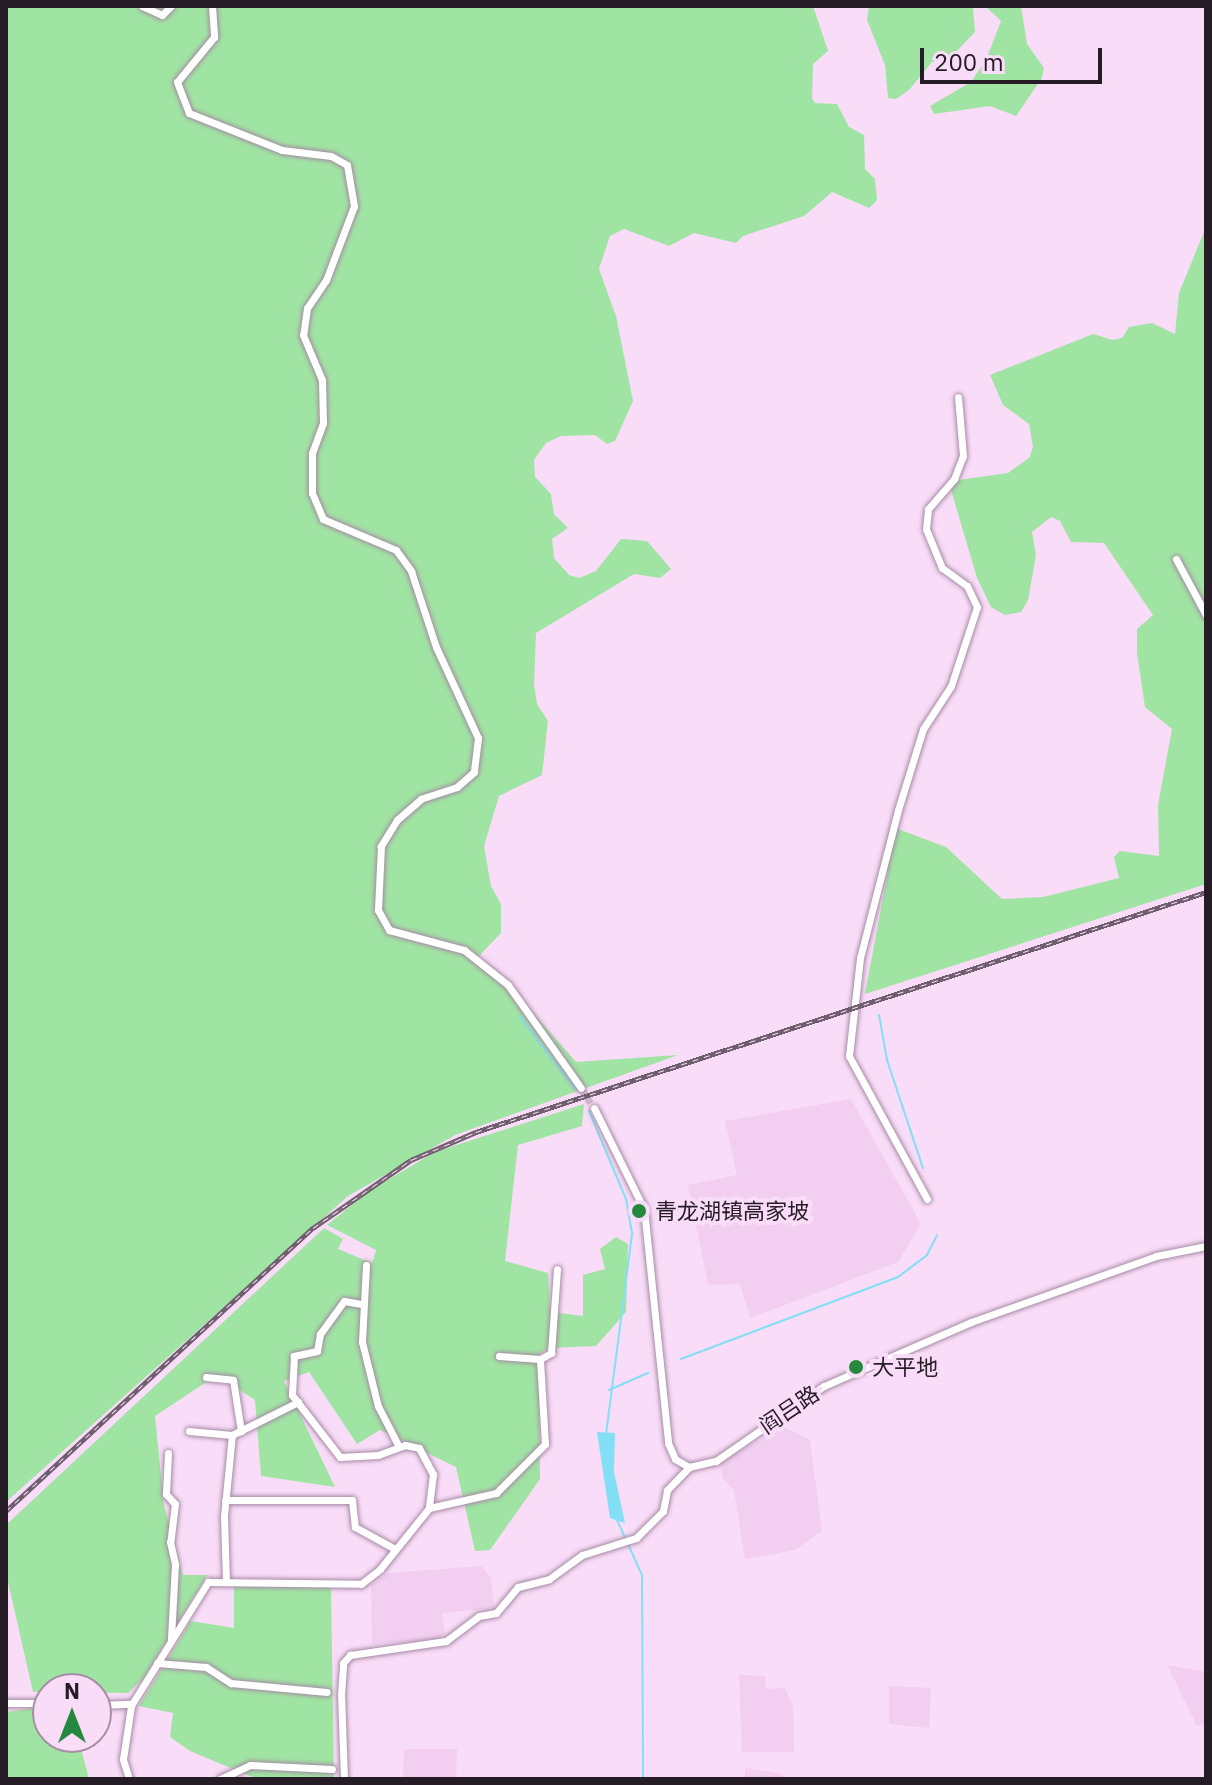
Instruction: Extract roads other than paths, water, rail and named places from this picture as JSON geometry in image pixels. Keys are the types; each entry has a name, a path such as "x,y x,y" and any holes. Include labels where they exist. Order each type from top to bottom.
{"street":[{"path":"142,6 162,15 171,6"},
{"path":"212,6 214,37 177,82 181,103 189,113 282,150 331,156 347,165 354,206 326,280 307,308 303,335 322,380 323,423 312,453 312,493 323,519 396,550 411,571 436,647 478,738 474,772 457,787 421,799 397,820 381,846 378,910 389,930 464,950 508,985 581,1088"},
{"path":"927,1199 849,1056 860,958 898,810 923,729 951,686 977,607 967,586 942,568 926,529 928,509 954,479 963,456 955,412 958,397"},
{"path":"1176,559 1206,615"},
{"path":"344,1779 341,1695 343,1663 350,1655 446,1641 479,1616 496,1613 518,1587 549,1579 582,1555 636,1538 663,1511 667,1490 689,1467 675,1459 668,1443 644,1209 619,1150 594,1108"},
{"name":"阎吕路","path":"689,1467 716,1461 824,1386 971,1322 1111,1271 1206,1246"},
{"path":"366,1265 361,1304 362,1342 378,1406 399,1447"},
{"path":"499,1356 540,1359 551,1353 557,1269"},
{"path":"129,1779 123,1759 131,1706 208,1582 361,1584 429,1508 433,1474 419,1448 399,1447 378,1455 340,1457 292,1395 294,1356 317,1351 320,1334 344,1301 361,1304"},
{"path":"429,1508 496,1493 545,1444 540,1359"},
{"path":"206,1377 233,1380 241,1431"},
{"path":"189,1431 232,1435 298,1402"},
{"path":"226,1582 225,1500 232,1435"},
{"path":"168,1453 166,1494 175,1504 170,1542 175,1564 170,1641"},
{"path":"225,1500 352,1500 355,1527 395,1549"},
{"path":"157,1663 206,1667 231,1683 327,1692"},
{"path":"6,1703 32,1703"},
{"path":"112,1705 131,1706"},
{"path":"220,1779 250,1765 332,1769"}],"water":[{"path":"597,1432 615,1433 614,1472 625,1523 610,1518"}],"waterway":[{"path":"879,1015 887,1060 923,1168"},
{"path":"519,1016 576,1090"},
{"path":"589,1111 626,1199 632,1234 606,1435"},
{"path":"681,1359 898,1277 927,1255 937,1235"},
{"path":"609,1390 648,1373"},
{"path":"617,1520 642,1575 643,1779"}],"tunnel":[{"path":"581,1088 594,1108"}],"railway":[{"path":"6,1511 313,1228 411,1160 476,1132 1206,892"}],"place":[{"name":"青龙湖镇高家坡","path":"639,1211"},
{"name":"大平地","path":"856,1367"}]}
